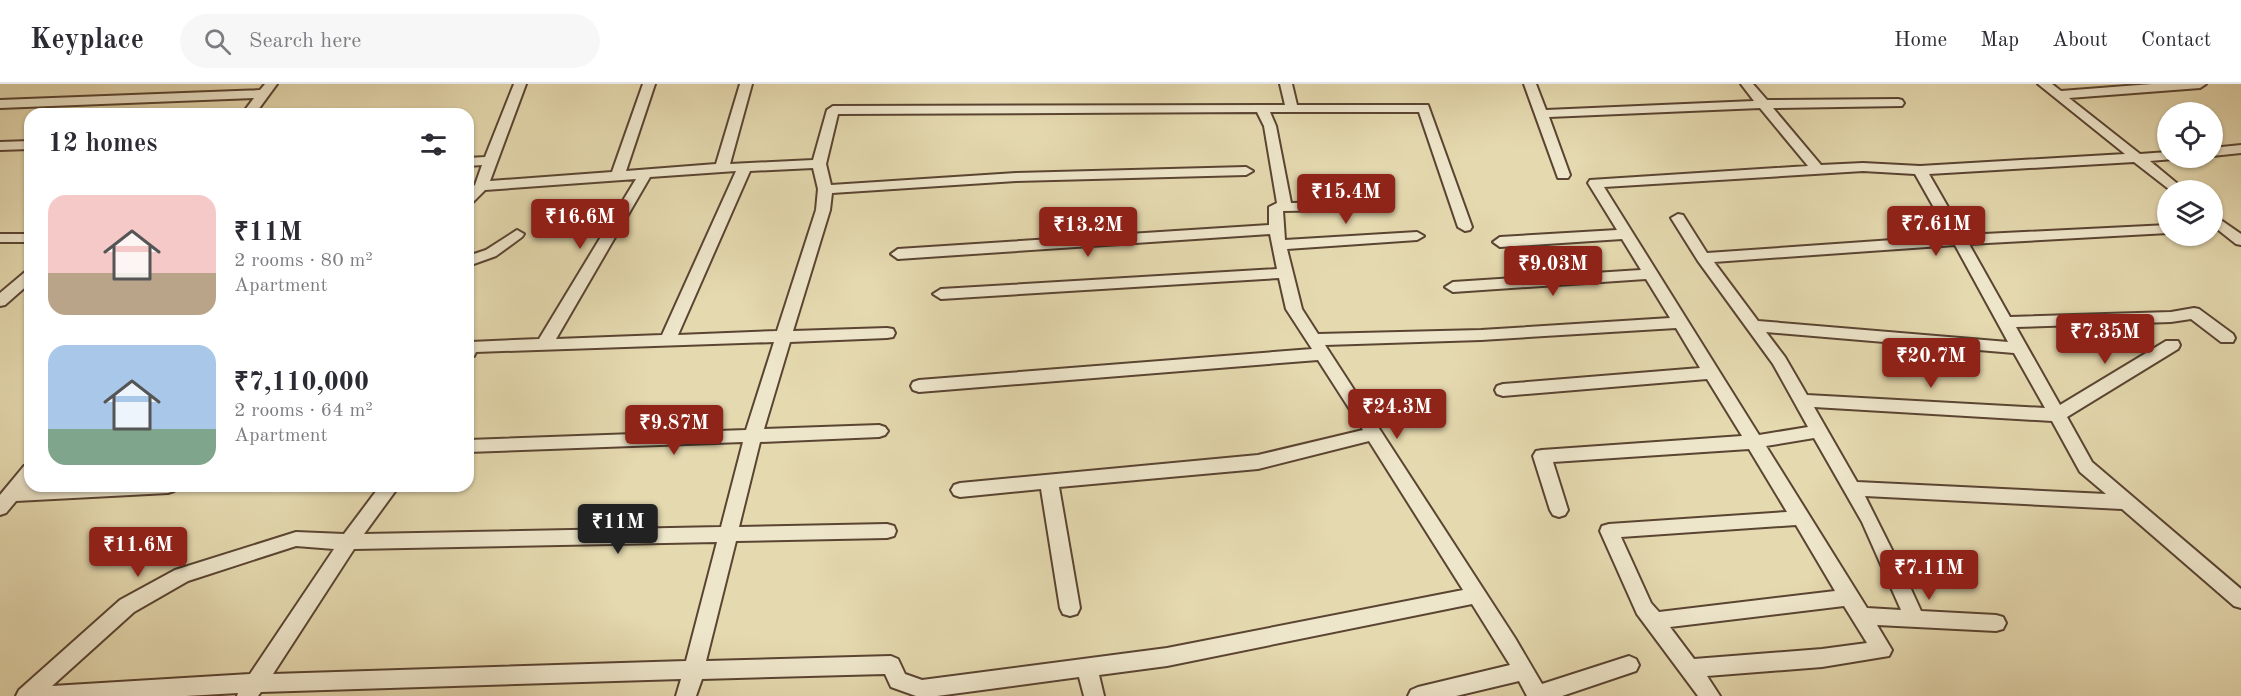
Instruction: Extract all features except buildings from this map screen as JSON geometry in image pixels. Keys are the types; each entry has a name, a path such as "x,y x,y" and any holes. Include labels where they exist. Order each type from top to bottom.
{"street":[{"path":"474,194 482,186 520,84"},
{"path":"618,175 649,84"},
{"path":"722,168 746,84"},
{"path":"1286,84 1292,109"},
{"path":"1530,84 1563,175"},
{"path":"1747,84 1818,170"},
{"path":"2044,84 2165,180"},
{"path":"2058,95 2200,84"},
{"path":"0,104 267,89"},
{"path":"253,108 267,89"},
{"path":"1541,114 1763,104 1898,103"},
{"path":"686,696 754,435 823,210 825,189 819,164 833,110 1425,108 1465,227"},
{"path":"1262,109 1269,126 1285,207"},
{"path":"0,146 24,145"},
{"path":"2223,151 2241,149"},
{"path":"1691,668 1822,658 1882,650 1595,183 1863,167 1920,170 2157,157"},
{"path":"474,162 491,161"},
{"path":"482,186 722,168 819,164"},
{"path":"667,341 745,167"},
{"path":"1920,170 2086,467 2241,600"},
{"path":"825,189 1016,177 1246,171"},
{"path":"544,345 646,173"},
{"path":"1342,207 1276,207 1277,237 1294,309 1317,347 1538,696 1629,665"},
{"path":"1678,218 1703,258 1779,361 1870,521 1915,619"},
{"path":"2223,224 2241,224"},
{"path":"2223,229 2241,241"},
{"path":"1703,258 1959,240 2157,230"},
{"path":"474,259 491,253 517,234"},
{"path":"1500,242 1627,234"},
{"path":"898,254 1277,237 1417,236"},
{"path":"0,238 24,238"},
{"path":"941,294 1285,273"},
{"path":"1453,287 1651,274"},
{"path":"0,301 24,280"},
{"path":"2004,322 2171,317 2194,313 2227,338"},
{"path":"919,386 1317,347 1681,323"},
{"path":"1753,326 2019,348"},
{"path":"474,348 887,333"},
{"path":"1802,401 2057,415 2172,345"},
{"path":"1503,390 1712,373"},
{"path":"474,446 879,431"},
{"path":"1559,510 1542,456 1754,442 1819,431"},
{"path":"960,490 1258,462 1372,434"},
{"path":"6,501 24,478"},
{"path":"1049,482 1070,608"},
{"path":"1852,489 2128,502"},
{"path":"6,501 103,492"},
{"path":"251,689 349,542 386,492"},
{"path":"1710,696 1644,608 1609,531 1801,518"},
{"path":"28,696 127,606 182,574 296,539 349,542 887,531"},
{"path":"1892,567 1968,572"},
{"path":"28,696 694,670 891,665 898,681 922,690 1167,657 1476,595"},
{"path":"1655,621 1850,597"},
{"path":"1861,616 1996,623"},
{"path":"1087,668 1094,696"},
{"path":"1418,696 1524,671"}]}
